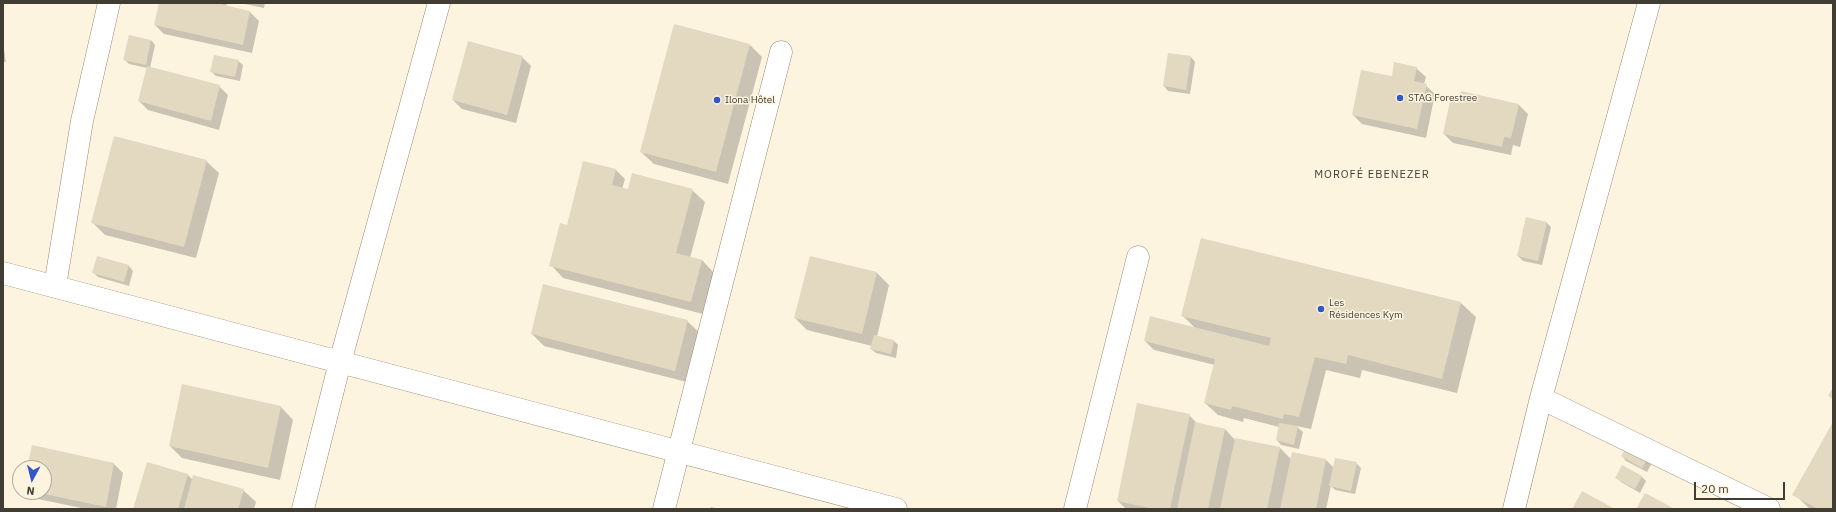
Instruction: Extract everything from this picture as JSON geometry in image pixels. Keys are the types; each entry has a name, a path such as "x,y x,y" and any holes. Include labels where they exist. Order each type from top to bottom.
{"street":[{"path":"55,286 82,121 109,3"},
{"path":"303,509 340,362 438,3"},
{"path":"1514,509 1541,398 1649,3"},
{"path":"664,509 780,52"},
{"path":"1074,509 1138,257"},
{"path":"3,272 896,509"},
{"path":"1541,398 1769,509"}],"building":[{"path":"159,3 216,3 250,11 243,45 154,25"},
{"path":"674,24 750,44 716,172 640,152"},
{"path":"129,35 151,40 146,65 123,60"},
{"path":"468,41 523,56 507,115 452,100"},
{"path":"1168,53 1191,56 1186,90 1163,86"},
{"path":"214,55 239,60 235,77 210,72"},
{"path":"1394,62 1417,67 1414,81 1427,84 1417,129 1352,115 1361,70 1392,76"},
{"path":"147,66 220,85 211,121 138,101"},
{"path":"1461,91 1519,104 1511,138 1504,137 1502,147 1443,134 1450,101 1458,103"},
{"path":"114,136 207,160 184,247 91,223"},
{"path":"583,161 616,169 612,185 628,189 632,173 693,189 676,253 702,260 691,302 549,266 560,223 567,225"},
{"path":"1526,217 1547,222 1538,261 1517,256"},
{"name":"Les Résidences Kym","path":"1201,238 1461,302 1442,379 1348,355 1346,364 1315,357 1299,417 1284,414 1283,419 1232,406 1231,410 1204,403 1215,359 1144,341 1150,316 1269,346 1271,338 1181,316"},
{"path":"97,256 129,265 124,282 92,273"},
{"path":"810,256 877,272 862,334 794,318"},
{"path":"543,284 688,320 675,371 531,334"},
{"path":"874,335 894,340 891,354 870,349"},
{"path":"182,384 281,406 268,468 169,446"},
{"path":"1833,387 1833,399 1828,396"},
{"path":"1137,403 1190,414 1170,509 1154,509 1117,501"},
{"path":"1195,422 1225,429 1208,509 1177,509"},
{"path":"1833,422 1833,509 1818,509 1792,495"},
{"path":"1279,423 1298,426 1294,445 1276,440"},
{"path":"1235,438 1280,447 1267,509 1220,509"},
{"path":"1628,444 1649,456 1642,468 1621,456"},
{"path":"32,445 114,463 106,507 52,496 52,460 29,460"},
{"path":"1292,452 1326,459 1316,509 1280,509"},
{"path":"1335,458 1357,462 1351,491 1329,486"},
{"path":"147,462 188,474 178,509 133,509"},
{"path":"1622,465 1642,476 1635,489 1615,478"},
{"path":"193,475 244,489 238,509 184,509"},
{"path":"1582,491 1615,509 1572,509"},
{"path":"1645,493 1675,509 1636,509"}],"place":[{"name":"STAG Forestree","path":"1400,98"},
{"name":"Ilona Hôtel","path":"717,100"},
{"name":"Les Résidences Kym","path":"1321,309"}],"district":[{"name":"MOROFÉ EBENEZER","path":"1372,175"}]}
